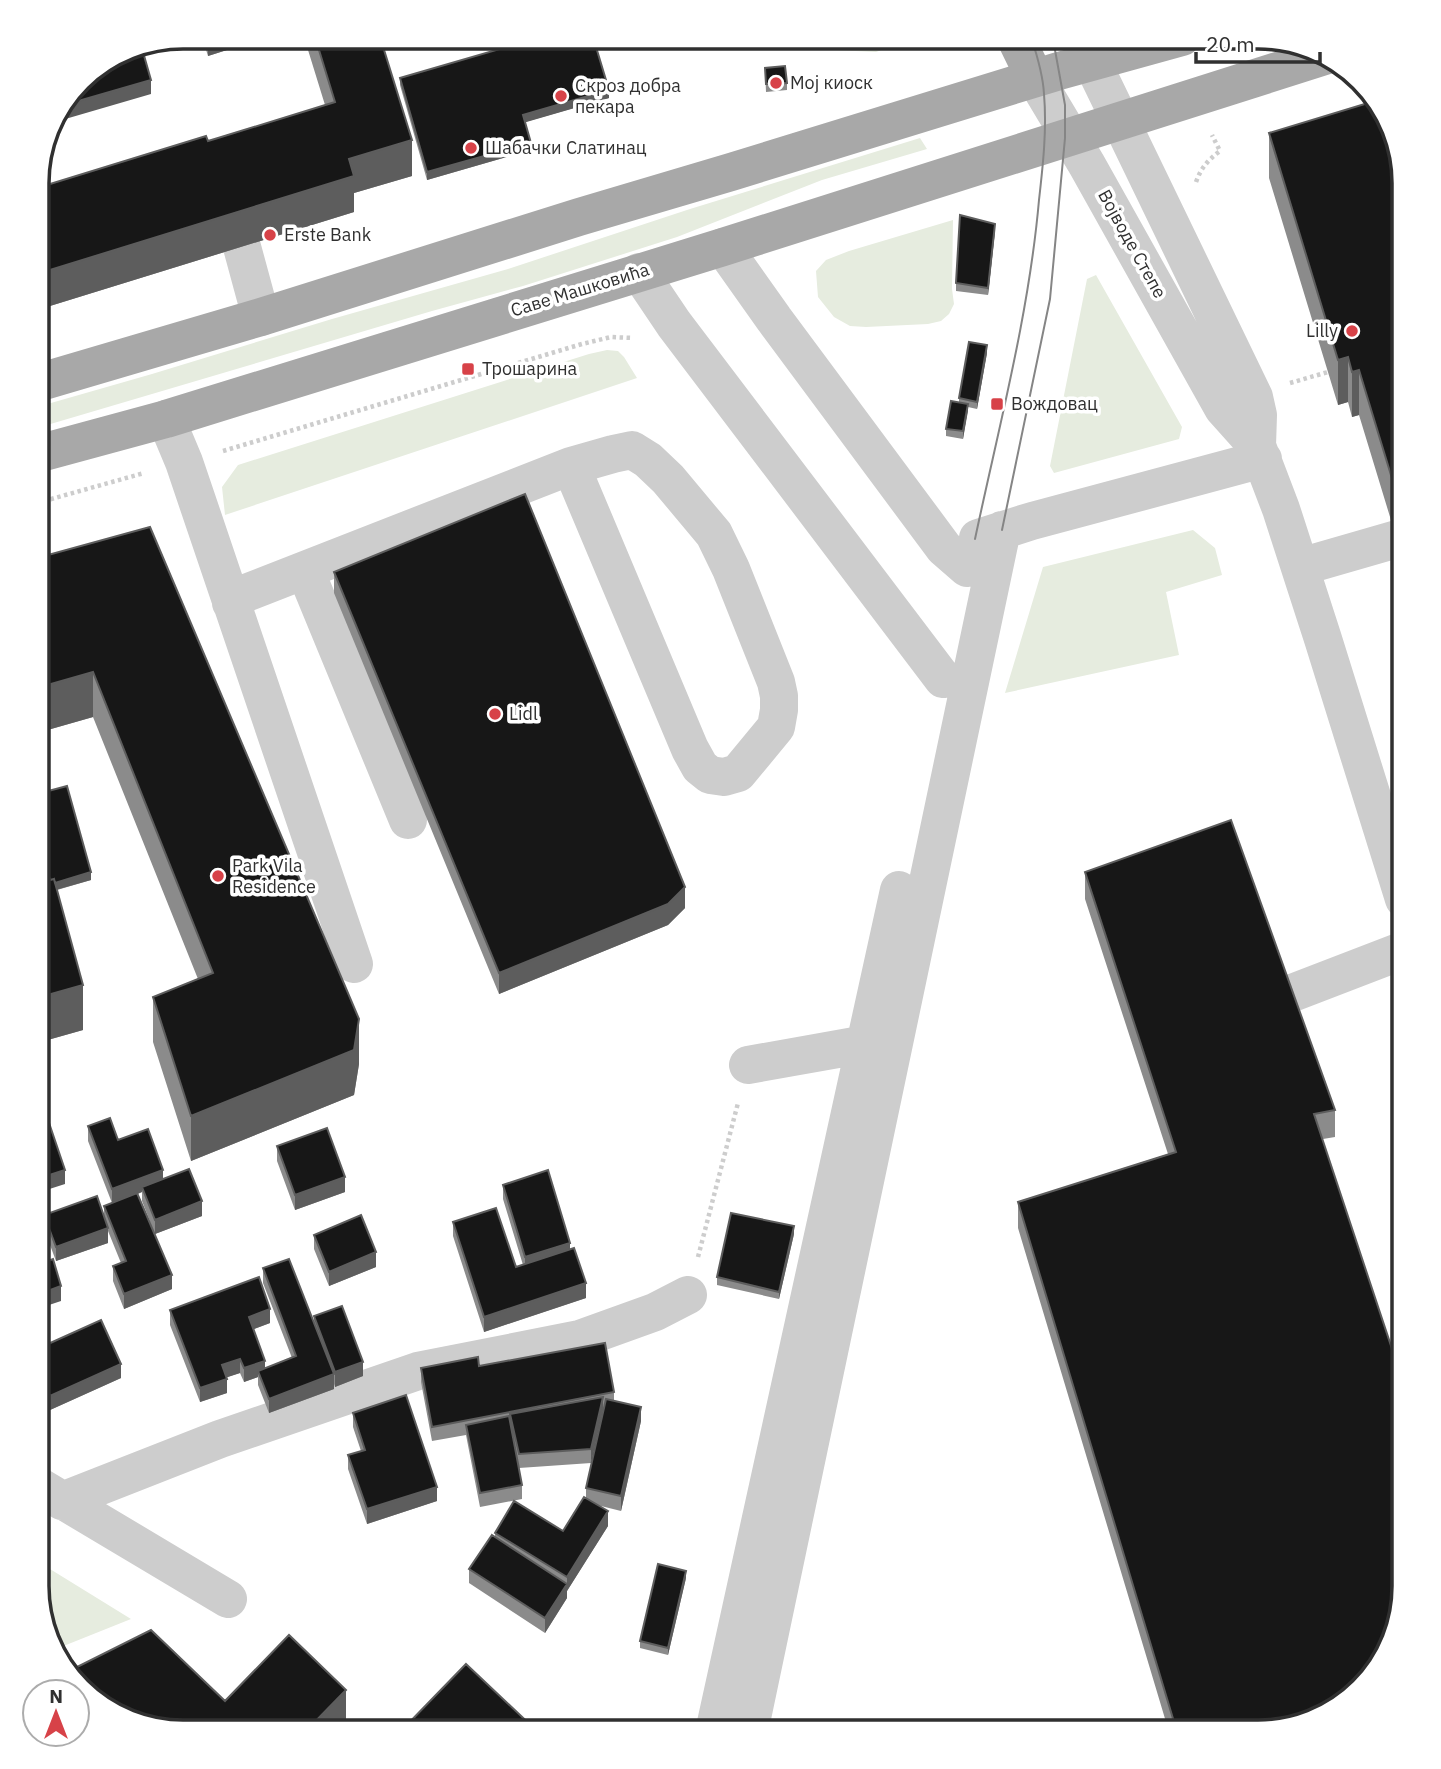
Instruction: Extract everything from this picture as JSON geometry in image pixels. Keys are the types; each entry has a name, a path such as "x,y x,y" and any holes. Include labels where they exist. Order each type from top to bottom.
{"main road":[{"name":"Војводе Степе","path":"1020,49 1035,78"},
{"path":"49,379 261,317 1035,78 1085,49"},
{"name":"Саве Машковића","path":"49,451 166,419 723,247 1311,60"}],"street":[{"name":"Војводе Степе","path":"1085,49 1254,397 1260,452 1300,567 1392,861"},
{"name":"Војводе Степе","path":"1035,78 1223,408 1260,452"},
{"path":"242,247 261,317"},
{"path":"723,247 774,319 972,546"},
{"path":"639,272 674,324 943,679"},
{"path":"166,419 184,462 354,964"},
{"path":"231,603 246,593 571,466 632,450 648,460 668,479 714,534 731,569 776,682 779,696 776,727 738,773 724,777 710,775 700,767 690,749 571,466"},
{"path":"972,546 1260,452"},
{"path":"1300,567 1392,540"},
{"path":"716,1720 866,1044 972,546"},
{"path":"751,1720 972,546"},
{"path":"305,570 408,820"},
{"path":"1287,995 1392,955"},
{"path":"748,1065 866,1044"},
{"path":"50,1493 220,1439 418,1371 580,1339 655,1312 688,1295"},
{"path":"50,1493 228,1600"}],"path":[{"path":"49,500 582,344 611,337 633,338"},
{"path":"688,1295 748,1065"}],"shaded area":[{"path":"814,49 884,49 876,52"},
{"path":"920,138 927,149 822,180 677,237 523,286 49,424 49,404 508,269"},
{"path":"953,220 954,304 949,314 941,321 928,324 850,326 834,317 818,297 816,271 826,260"},
{"path":"1096,275 1182,427 1179,439 1054,473 1050,466 1087,279"},
{"path":"607,350 618,351 637,378 225,515 222,487 238,465"},
{"path":"1193,530 1215,548 1222,575 1166,592 1179,655 1005,693 1043,567"},
{"path":"49,1568 131,1619 64,1646 50,1603"}],"building":[{"path":"319,49 384,49 412,140 349,159 354,176 49,270 49,184 206,136 208,141 335,102"},
{"path":"500,49 597,49 609,90 523,115 531,143 427,172 400,78"},
{"path":"144,55 151,80 78,101 95,82 116,67 140,56"},
{"path":"785,66 787,83 766,84 765,68"},
{"path":"1365,104 1385,140 1392,183 1392,478 1359,370 1352,372 1348,357 1338,360 1269,133"},
{"path":"960,215 995,224 988,288 956,283"},
{"path":"969,342 987,345 977,402 959,398"},
{"path":"951,401 968,404 963,431 946,429"},
{"name":"Lidl","path":"525,494 685,887 668,904 499,973 334,572"},
{"name":"Park Vila Residence","path":"150,527 359,1019 354,1050 191,1116 153,997 213,973 93,672 49,685 49,555"},
{"path":"67,786 91,872 55,883 49,876 49,791"},
{"path":"1231,820 1335,1110 1314,1114 1392,1349 1392,1586 1391,1603 1382,1637 1364,1667 1353,1681 1339,1692 1301,1713 1258,1720 1173,1720 1018,1202 1176,1152 1085,872"},
{"path":"54,879 83,985 49,995 49,880"},
{"path":"110,1118 118,1140 148,1129 163,1170 112,1189 88,1126"},
{"path":"49,1123 65,1170 49,1175"},
{"path":"327,1128 345,1177 295,1195 277,1146"},
{"path":"189,1169 202,1201 155,1220 142,1187"},
{"path":"548,1170 570,1243 525,1257 503,1185"},
{"path":"137,1193 172,1275 124,1294 113,1266 126,1261 104,1206"},
{"path":"97,1196 108,1228 56,1247 49,1228 49,1213"},
{"path":"496,1208 516,1267 574,1248 586,1283 484,1317 453,1222"},
{"path":"731,1213 794,1226 779,1292 717,1277"},
{"path":"361,1215 376,1252 329,1272 314,1235"},
{"path":"53,1259 61,1286 49,1290 49,1260"},
{"path":"289,1259 334,1374 269,1399 258,1371 296,1356 263,1268"},
{"path":"259,1277 270,1309 249,1317 265,1361 244,1368 240,1359 222,1365 227,1379 200,1388 170,1310"},
{"path":"342,1306 363,1362 335,1372 314,1316"},
{"path":"101,1320 121,1364 50,1396 49,1344"},
{"path":"605,1343 614,1392 432,1427 421,1368 478,1357 479,1366"},
{"path":"406,1395 437,1487 367,1509 348,1455 365,1450 353,1413"},
{"path":"603,1397 591,1449 519,1454 510,1414"},
{"path":"606,1399 641,1407 621,1496 586,1488"},
{"path":"509,1416 522,1485 480,1493 466,1425"},
{"path":"584,1497 608,1511 567,1577 495,1533 514,1501 563,1531"},
{"path":"492,1535 567,1584 545,1618 469,1569"},
{"path":"658,1564 686,1571 668,1648 640,1641"},
{"path":"151,1630 225,1701 289,1635 346,1690 317,1720 166,1719 124,1706 95,1687 91,1678 82,1674 77,1667"},
{"path":"466,1664 525,1720 412,1720"}],"tram line":[{"path":"975,539 1012,370 1034,243 1045,120 1042,79 1034,49"},
{"path":"1002,530 1050,299 1065,138 1065,105 1055,49"}],"place":[{"name":"Мој киоск","path":"776,83"},
{"name":"Скроз добра пекара","path":"561,96"},
{"name":"Шабачки Слатинац","path":"471,148"},
{"name":"Erste Bank","path":"270,235"},
{"name":"Lilly","path":"1352,331"},
{"name":"Трошарина","path":"468,369"},
{"name":"Вождовац","path":"997,404"},
{"name":"Lidl","path":"495,714"},
{"name":"Park Vila Residence","path":"218,876"}]}
